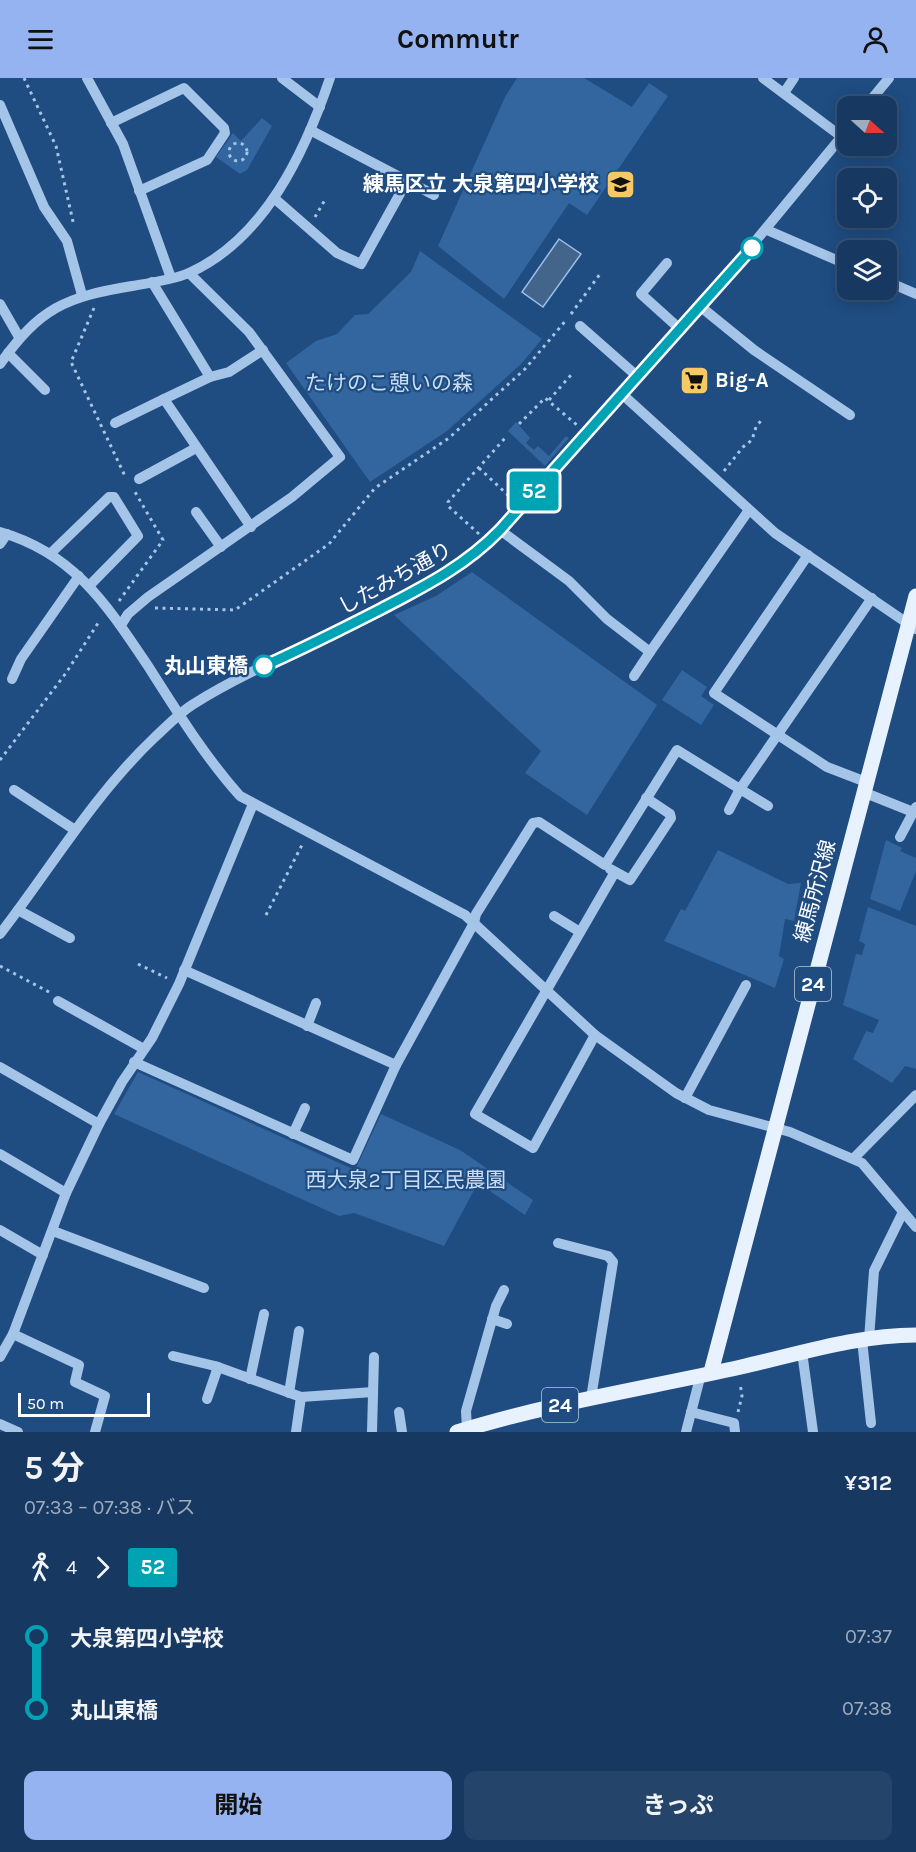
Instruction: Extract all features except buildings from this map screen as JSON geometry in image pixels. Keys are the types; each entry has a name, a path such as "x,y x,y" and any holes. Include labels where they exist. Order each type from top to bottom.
{"main road":[{"name":"練馬所沢線","path":"706,1373 774,1128 864,787 912,626 916,596"},
{"name":"24","path":"471,1430 591,1398 802,1352 865,1339 916,1335"}],"street":[{"path":"87,78 123,144 171,278"},
{"path":"282,78 320,107"},
{"path":"0,364 19,337 57,305 86,294 189,273 223,253 251,226 274,198 310,130 330,78"},
{"path":"764,78 837,128"},
{"path":"784,93 794,78"},
{"path":"874,96 889,78"},
{"path":"111,123 184,88 224,128 225,133 207,159 139,191"},
{"path":"0,105 44,207 67,241 86,294"},
{"path":"310,130 434,195"},
{"name":"したみち通り","path":"0,934 113,780 180,714 239,678 330,636 431,584 461,565 488,542 681,330 767,230 837,143"},
{"path":"274,198 337,253 361,264 407,181"},
{"path":"767,230 837,260"},
{"path":"667,263 641,294 681,330"},
{"path":"121,625 141,603 292,497 340,457 249,332 189,273"},
{"path":"152,282 210,376"},
{"path":"897,286 916,294"},
{"path":"0,304 19,337"},
{"path":"701,307 754,350 850,415"},
{"path":"580,326 638,377"},
{"path":"115,423 210,376 229,372 263,350"},
{"path":"8,353 45,390"},
{"path":"622,394 775,533 912,626"},
{"path":"164,399 251,527"},
{"path":"139,479 196,448"},
{"path":"51,553 109,497 114,497 138,536 90,585"},
{"path":"634,676 749,510"},
{"path":"196,512 221,547"},
{"path":"500,530 569,581 607,619 650,652"},
{"path":"0,544 4,533 51,553 90,585 112,612 180,714 226,780 240,796 465,915 595,1035 685,1098 725,1115 774,1128 854,1158 875,1176 916,1227"},
{"path":"808,555 714,691 715,695 827,767 864,787 915,809 900,837"},
{"path":"12,679 21,659 79,576"},
{"path":"729,810 775,735 872,598"},
{"path":"604,865 676,750 768,806"},
{"path":"14,790 75,830"},
{"path":"134,1062 353,1160 396,1065 477,914 533,823 539,822 626,880 632,879 671,818 670,814 646,798"},
{"path":"0,1357 13,1334 66,1193 99,1124 134,1062 144,1049 179,984 253,804"},
{"path":"595,1035 533,1148 476,1116 475,1112 615,873"},
{"path":"18,910 70,938"},
{"path":"554,916 580,932"},
{"path":"184,970 396,1065"},
{"path":"685,1098 746,985"},
{"path":"58,1001 144,1049"},
{"path":"307,1026 316,1003"},
{"path":"0,1066 99,1124"},
{"path":"854,1158 916,1095"},
{"path":"293,1134 305,1108"},
{"path":"0,1154 66,1193"},
{"path":"871,1423 865,1339 874,1271 903,1212"},
{"path":"0,1230 43,1255"},
{"path":"53,1231 204,1288"},
{"path":"558,1243 608,1256 613,1262 591,1398"},
{"path":"471,1430 466,1411 492,1319 504,1290"},
{"path":"250,1378 264,1314"},
{"path":"492,1319 507,1324"},
{"path":"289,1393 299,1331"},
{"path":"13,1334 79,1365 75,1382 105,1396 95,1432"},
{"path":"802,1352 813,1432"},
{"path":"173,1356 218,1367 301,1397 373,1392"},
{"path":"372,1432 374,1357"},
{"path":"207,1399 218,1367"},
{"path":"686,1432 706,1373"},
{"path":"296,1432 301,1397"},
{"path":"399,1412 402,1432"},
{"path":"691,1412 734,1423 735,1432"},
{"path":"0,1424 18,1432"}],"path":[{"path":"24,78 56,146 76,235"},
{"path":"240,142 248,149 244,159 239,161 234,160 229,154 230,148 235,143 240,142"},
{"path":"308,227 326,198"},
{"path":"141,603 145,607 153,608 235,610 329,544 375,488 449,438 525,369 571,315 600,274"},
{"path":"0,760 66,673 100,620 112,612 164,538 108,444 71,362 95,304 86,294"},
{"path":"549,400 571,375"},
{"path":"519,424 544,398 587,433"},
{"path":"717,480 743,447 752,440 756,427 763,418"},
{"path":"488,542 447,504 506,437"},
{"path":"479,468 521,507"},
{"path":"266,915 308,832"},
{"path":"138,964 179,984"},
{"path":"0,966 54,996 58,1001"},
{"path":"725,1421 736,1417 742,1396 739,1380 750,1378"}],"green space":[{"path":"517,78 584,78 632,107 649,83 668,96 587,215 569,203 504,299 438,246 505,97"},
{"path":"262,118 272,126 247,170 240,174 216,157 233,133 241,141"},
{"name":"たけのこ憩いの森","path":"420,251 542,339 522,363 447,431 370,482 286,363 316,341 337,334 355,315 368,314 411,272"},
{"path":"516,422 530,438 526,443 534,450 538,446 549,456 566,436 569,438 545,466 508,431"},
{"path":"472,572 657,705 587,815 525,773 541,751 394,615 436,596"},
{"path":"682,670 707,687 701,696 714,705 701,725 662,700"},
{"path":"886,840 902,848 900,851 916,858 916,871 900,911 870,899"},
{"path":"718,850 788,884 801,883 794,921 785,919 779,956 784,959 775,988 664,941 681,909 685,911"},
{"path":"868,907 916,926 916,1069 905,1066 892,1083 853,1059 866,1031 873,1033 879,1020 843,1005 856,954 862,955 865,944 859,941"},
{"name":"西大泉2丁目区民農園","path":"138,1072 355,1170 381,1114 460,1150 533,1200 525,1215 478,1183 444,1246 354,1213 339,1216 114,1114"}],"shaded area":[{"path":"559,239 581,254 543,307 522,292"}],"bus line":[{"name":"52","path":"264,666 330,636 431,584 475,554 500,530 752,248"}],"place":[{"name":"練馬区立 大泉第四小学校","path":"620,184"},
{"name":"Big-A","path":"694,380"},
{"name":"丸山東橋","path":"264,666"}]}
